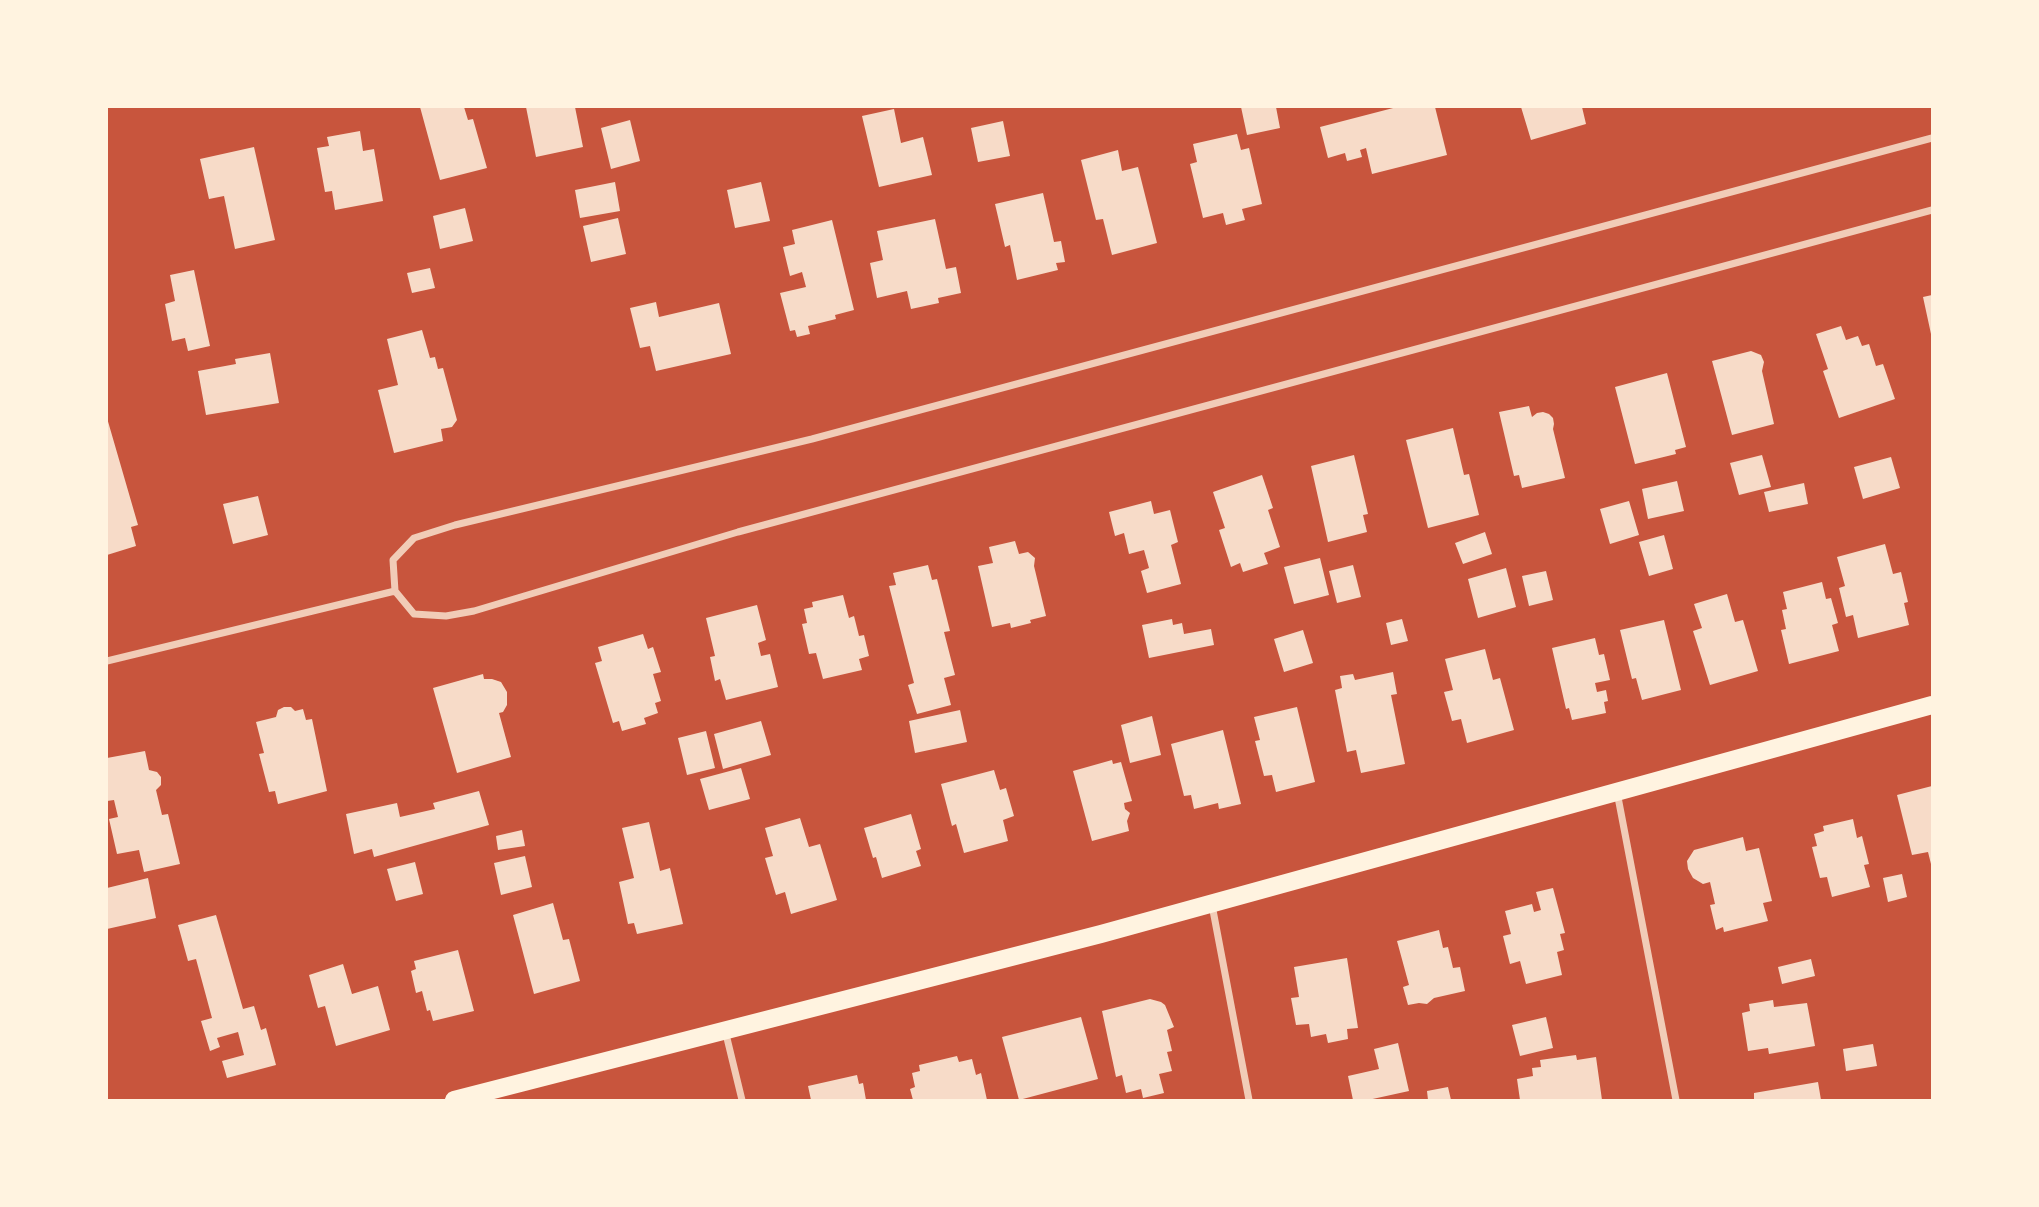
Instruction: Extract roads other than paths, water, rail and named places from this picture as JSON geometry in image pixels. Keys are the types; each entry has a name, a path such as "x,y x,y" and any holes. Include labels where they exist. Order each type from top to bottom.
{"main road":[{"path":"454,1100 1101,934 1932,705"}],"street":[{"path":"1932,138 826,435 455,525 414,538 393,560 395,591 414,614 446,616 474,611 738,532 1932,210"},
{"path":"107,661 395,591"},
{"path":"1617,792 1676,1100"},
{"path":"1212,903 1249,1100"},
{"path":"725,1030 742,1100"}]}
